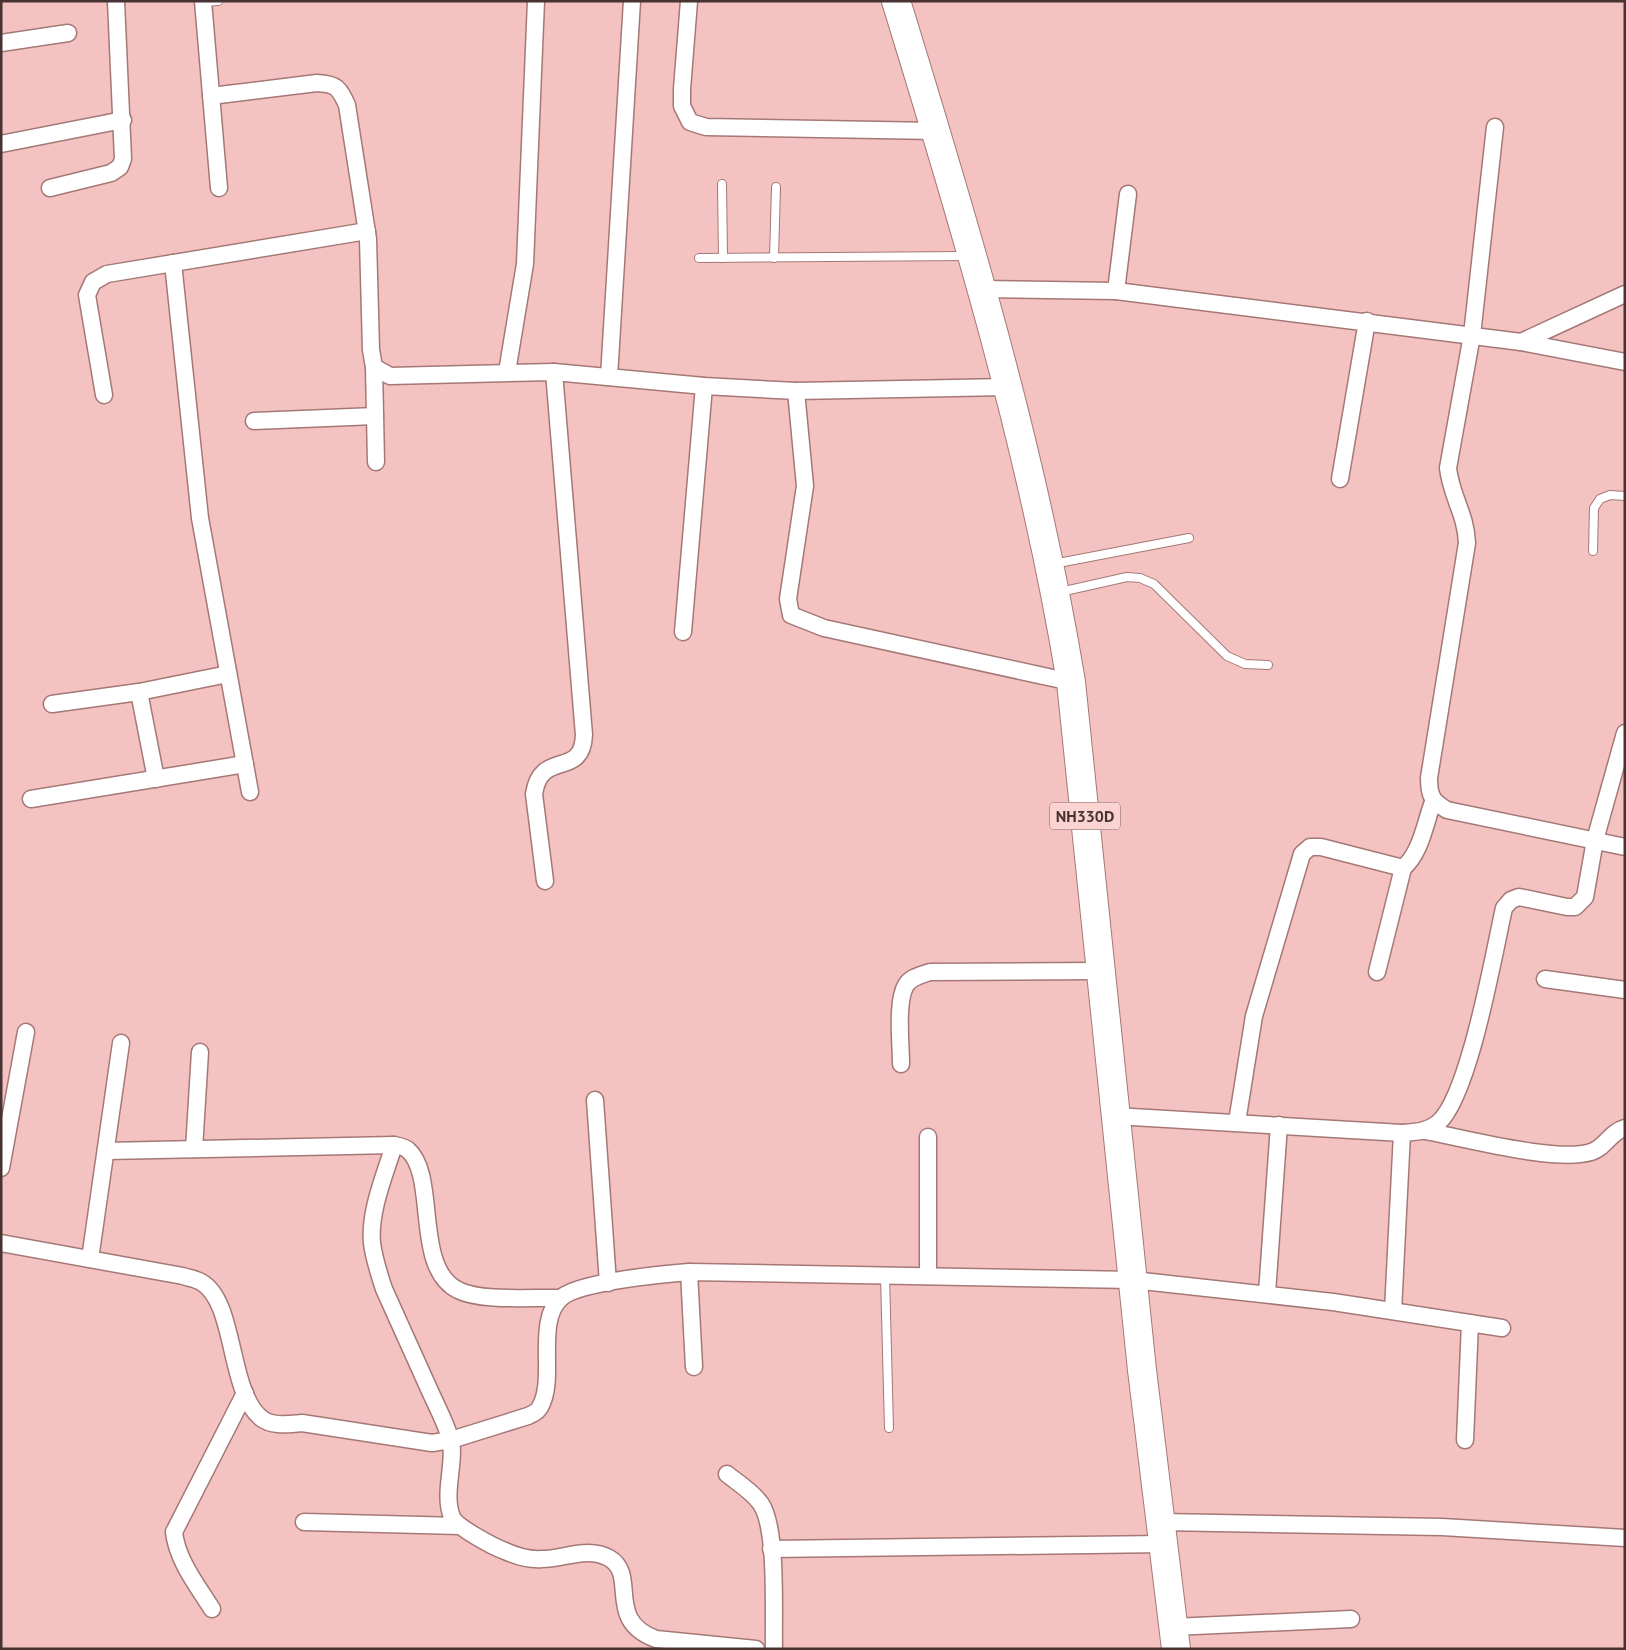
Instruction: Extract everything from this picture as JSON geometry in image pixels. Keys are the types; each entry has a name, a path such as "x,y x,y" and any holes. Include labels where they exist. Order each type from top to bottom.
{"highway":[{"name":"NH330D","path":"896,1 972,256 1030,475 1055,593 1071,682 1115,1116 1174,1638"}],"street":[{"path":"50,188 110,173 120,168 124,160 116,1"},
{"path":"507,372 526,257 536,1"},
{"path":"609,377 632,1"},
{"path":"689,1 682,106 690,122 706,127 936,131"},
{"path":"208,2 211,96 219,188"},
{"path":"1,43 68,33"},
{"path":"211,96 317,83 331,84 340,90 347,105 367,231 371,350 374,367 376,462"},
{"path":"1,144 123,120"},
{"path":"1495,127 1472,335 1448,468 1450,487 1466,525 1467,543 1428,778 1429,792 1433,802 1447,810 1625,847"},
{"path":"1116,291 1128,194"},
{"path":"104,395 87,295 93,282 107,274 367,231"},
{"path":"173,263 200,518 250,792"},
{"path":"981,289 1116,291 1472,335 1521,342 1625,362"},
{"path":"1521,342 1625,294"},
{"path":"1340,479 1367,321"},
{"path":"374,367 390,376 554,372 704,386 796,391 1007,387"},
{"path":"545,881 534,794 536,781 546,769 576,759 583,749 584,734 554,372"},
{"path":"683,632 704,386"},
{"path":"796,391 805,486 788,599 791,615 824,628 1071,682"},
{"path":"254,421 375,416"},
{"path":"52,704 139,692 228,674"},
{"path":"139,692 156,779"},
{"path":"1425,1131 1438,1123 1451,1108 1463,1077 1504,908 1510,900 1519,897 1575,907 1585,897 1595,840 1624,738"},
{"path":"31,799 244,764"},
{"path":"1377,972 1403,868 1411,861 1417,849 1433,802"},
{"path":"1237,1122 1254,1016 1302,854 1310,848 1321,847 1403,868"},
{"path":"901,1064 901,1002 906,986 915,976 930,972 1101,971"},
{"path":"1545,979 1625,990"},
{"path":"1,1168 4,1133 26,1032"},
{"path":"90,1259 121,1043"},
{"path":"194,1149 200,1052"},
{"path":"595,1100 608,1283"},
{"path":"1115,1116 1402,1133 1425,1131 1543,1153 1580,1155 1594,1152 1613,1134 1625,1128"},
{"path":"1268,1294 1279,1125"},
{"path":"1392,1311 1402,1133"},
{"path":"928,1137 928,1276"},
{"path":"106,1151 394,1144 407,1149 415,1158 420,1172 432,1254 441,1275 457,1290 475,1296 561,1298"},
{"path":"394,1144 373,1219 372,1242 376,1266 451,1440 448,1503 452,1519 460,1526 504,1551 522,1557 541,1560 586,1553 599,1554 610,1558 620,1569 626,1614 634,1627 644,1635 656,1639 756,1649"},
{"path":"1,1243 182,1276 201,1282 212,1291 219,1306 245,1393 252,1407 262,1419 280,1425 302,1422 432,1443 451,1440 528,1416 540,1409 544,1397 549,1322 553,1309 561,1298 573,1290 642,1276 689,1272 1133,1280 1268,1294 1502,1328"},
{"path":"689,1272 694,1367"},
{"path":"1465,1440 1470,1323"},
{"path":"212,1609 179,1553 174,1532 245,1393"},
{"path":"727,1474 762,1505 771,1549 774,1649"},
{"path":"304,1522 460,1526"},
{"path":"771,1549 1162,1533 1442,1527 1625,1538"},
{"path":"1174,1638 1351,1619"}],"lane":[{"path":"722,184 723,258"},
{"path":"774,258 776,187"},
{"path":"700,258 972,256"},
{"path":"1593,551 1594,508 1600,499 1610,495 1625,496"},
{"path":"1049,565 1188,538"},
{"path":"1055,593 1127,577 1140,578 1154,584 1227,656 1245,664 1268,665"},
{"path":"885,1275 889,1428"}]}
